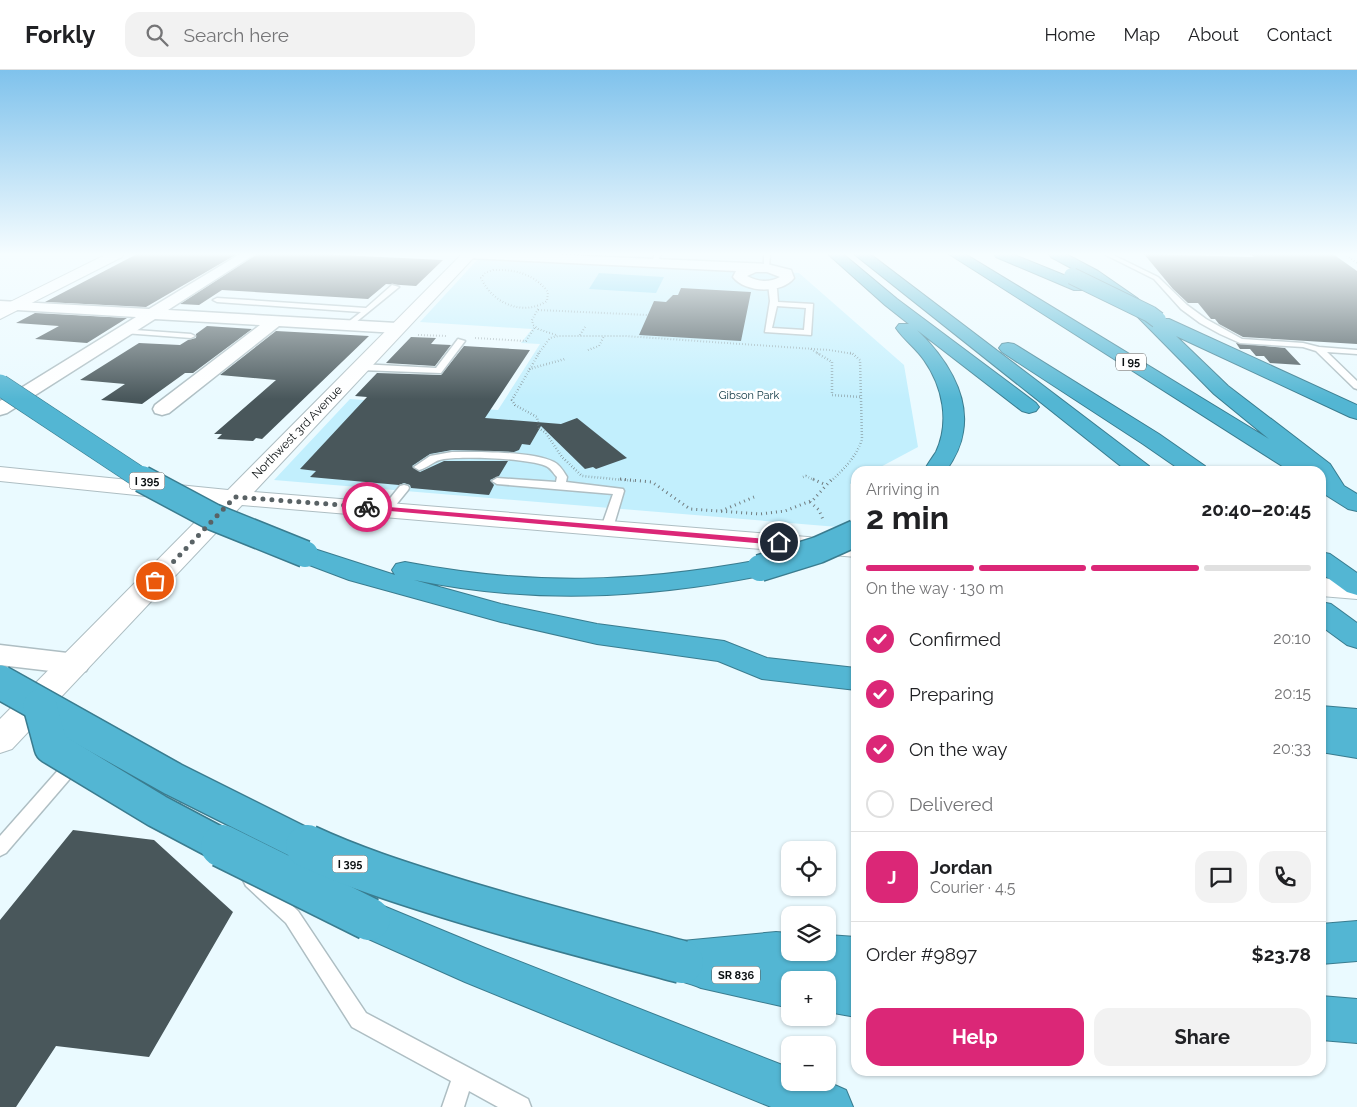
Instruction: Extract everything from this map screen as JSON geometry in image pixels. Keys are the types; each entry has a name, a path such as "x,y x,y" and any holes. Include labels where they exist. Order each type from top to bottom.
{"highway":[{"path":"875,302 914,336 942,374 951,395 954,420 948,450 939,466"},
{"path":"892,302 1055,425 1102,443"},
{"path":"926,302 1102,443 1134,466"},
{"name":"I 95","path":"1034,302 1297,466"},
{"path":"1121,302 1357,413"},
{"path":"1132,302 1226,395 1319,466"},
{"path":"942,314 984,333 1151,439 1190,466"},
{"path":"1166,324 1255,376 1357,428"},
{"name":"I 395","path":"0,385 110,458 181,501 256,536 359,574 452,600 597,634 724,652"},
{"path":"1328,486 1357,504"},
{"path":"305,554 477,583 576,589 668,584 760,568 818,550 851,535"},
{"path":"1326,564 1357,586"},
{"path":"1326,615 1357,638"},
{"path":"724,652 851,665"},
{"path":"724,652 762,668 851,679"},
{"name":"I 395","path":"0,682 44,699 180,783 255,821 340,860 424,891 682,962"},
{"path":"44,699 51,747 157,811 246,858 369,919 480,967 829,1107"},
{"path":"1326,719 1357,722"},
{"path":"1326,740 1357,746"},
{"path":"1326,944 1357,941"},
{"path":"682,962 776,952 851,958"},
{"name":"SR 836","path":"682,962 781,984"},
{"path":"836,992 851,994"},
{"path":"1326,1018 1357,1021"}],"street":[{"path":"0,409 171,302"},
{"name":"Northwest 3rd Avenue","path":"0,740 44,699 422,302"},
{"path":"0,314 8,305 397,328"},
{"path":"162,409 275,321"},
{"path":"0,474 235,497 387,508 851,549"},
{"path":"1326,587 1357,590"},
{"path":"0,655 76,664"}],"lane":[{"path":"253,302 366,310"},
{"path":"350,325 366,310 378,302"},
{"path":"1180,302 1203,321 1240,341 1303,345 1319,349 1357,352"},
{"path":"773,304 810,306 808,333 768,330 773,304"},
{"path":"124,331 191,336"},
{"path":"360,367 438,371 461,341"},
{"path":"1319,349 1357,386"},
{"path":"419,468 422,464 443,456 461,454 533,460 552,465 562,477 560,485"},
{"path":"497,481 619,491 607,528"},
{"path":"387,508 404,488"},
{"path":"44,699 97,736 292,917 359,1020 520,1107"},
{"path":"0,848 97,736"},
{"path":"454,1107 464,1076"}],"path":[{"path":"509,302 521,307 537,306 545,302"},
{"path":"537,306 538,310 532,320 533,325 538,329 558,336"},
{"path":"538,310 648,315"},
{"path":"591,316 593,312"},
{"path":"580,335 585,327"},
{"path":"580,335 841,351 859,357 862,397 861,444 849,463 810,502 796,508 768,514 690,509 652,482 582,476 562,457 546,433 539,428 538,420 534,414 513,403 513,397 544,344 550,338 558,336 580,335"},
{"path":"588,350 598,346 604,336"},
{"path":"810,349 832,362 832,395 862,397"},
{"path":"529,369 565,359"},
{"path":"803,478 806,476 826,485"},
{"path":"721,511 754,497"},
{"path":"810,502 819,510 826,526"}],"green space":[{"name":"Gibson Park","path":"438,302 833,302 904,365 918,447 882,466 851,466 850,528 274,480 350,399 498,410 540,344 521,343 532,329 420,322"}],"building":[{"path":"53,302 154,302 146,307"},
{"path":"182,302 203,302 199,305 180,304"},
{"path":"653,302 749,302 741,341 639,335"},
{"path":"1357,302 1357,344 1243,337 1219,324 1215,319 1211,319 1198,303 1188,303"},
{"path":"35,313 127,318 87,343 35,339 59,326 16,323"},
{"path":"207,326 252,329 193,373 185,373 142,404 101,400 125,384 80,380 139,343 180,345 196,338 196,334"},
{"path":"276,331 369,336 262,439 256,438 253,441 217,439 222,434 214,434 276,380 220,375"},
{"path":"411,337 436,338 431,344 451,345 435,366 386,363"},
{"path":"1236,343 1285,348 1301,365 1270,363 1264,356 1256,356 1250,349 1240,349"},
{"path":"464,346 530,350 485,418 561,424 577,418 627,458 596,469 593,467 585,469 541,426 530,445 522,444 519,450 514,452 452,450 430,454 412,466 420,472 444,461 508,461 499,476 490,480 494,485 489,495 411,488 410,485 404,483 399,485 310,477 316,471 300,469 367,397 355,396 377,373 441,375"},
{"path":"73,830 154,840 233,912 149,1057 56,1046 16,1107 0,1107 0,920"}],"way so far":[{"path":"155,581 235,497 367,507"}],"route":[{"path":"367,507 779,542"}]}
